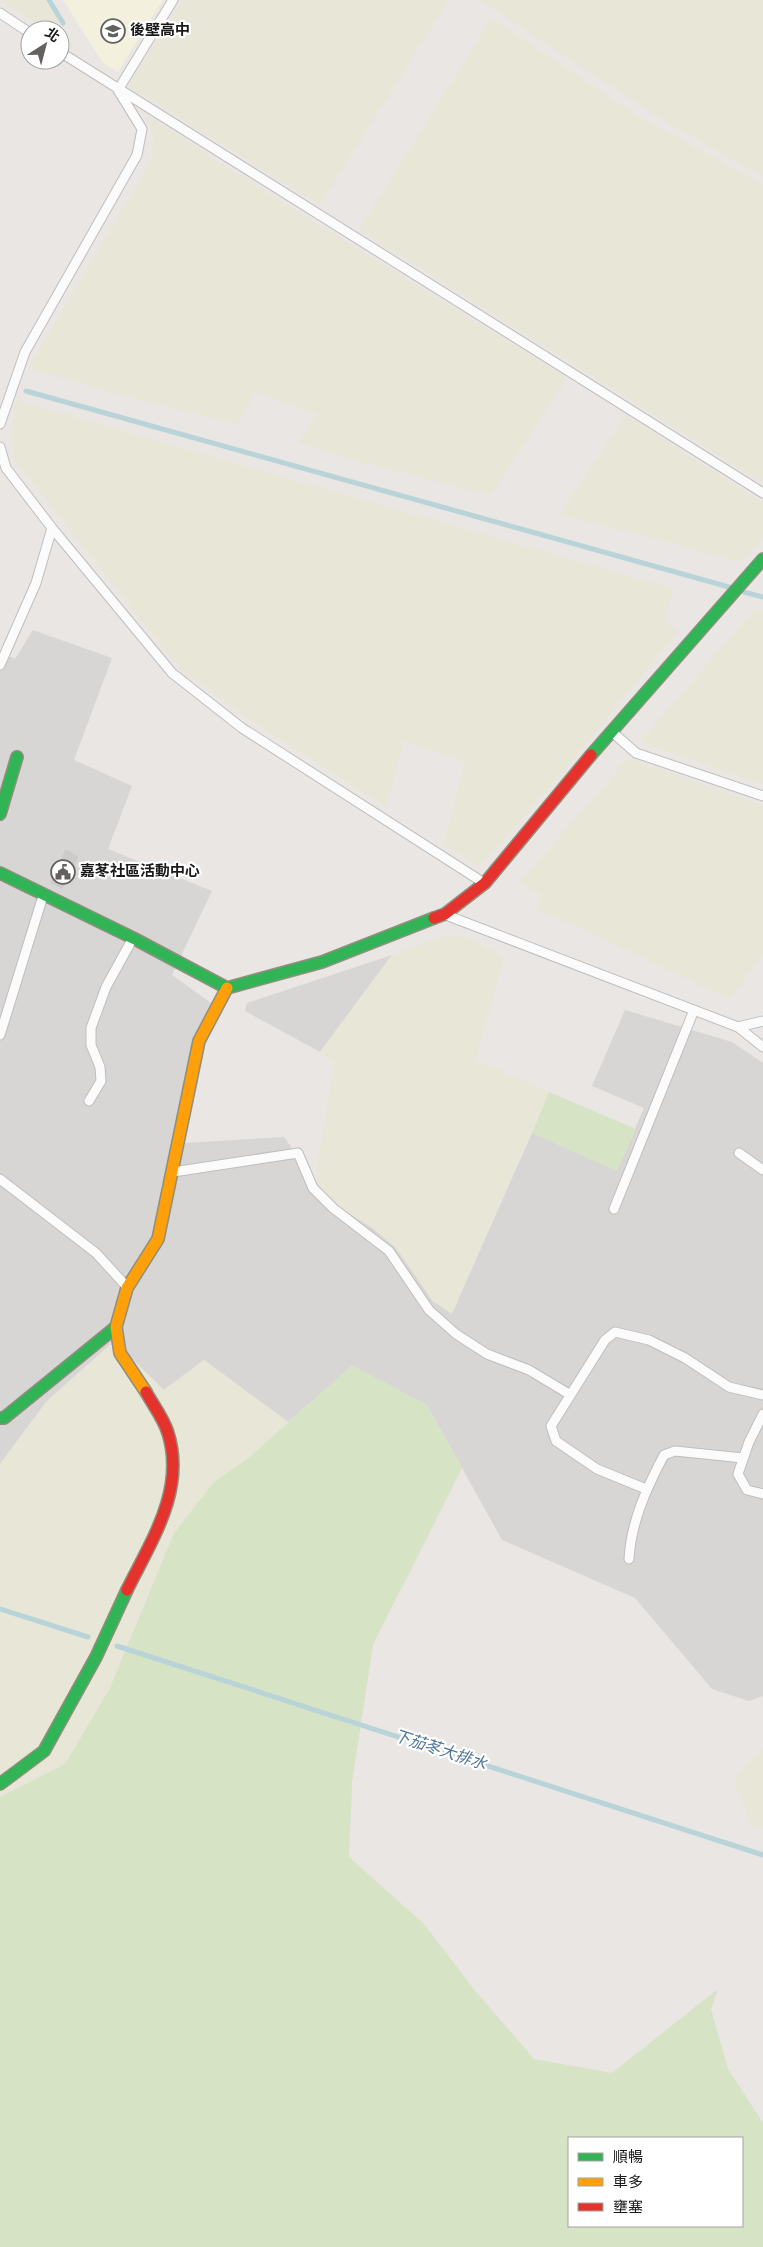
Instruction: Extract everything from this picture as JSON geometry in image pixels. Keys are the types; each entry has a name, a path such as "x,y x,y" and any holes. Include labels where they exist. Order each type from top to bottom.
{"street":[{"path":"0,874 133,938 227,988 322,962 444,914 485,883 611,730 730,597 751,578 763,559"},
{"path":"0,814 17,757"},
{"path":"0,1784 44,1751 96,1657 166,1506 173,1483 172,1453 168,1432 140,1380 120,1353 116,1327 128,1288 158,1239 200,1040 227,988"},
{"path":"0,1418 4,1418 116,1327"}],"lane":[{"path":"118,90 173,0"},
{"path":"0,13 20,26"},
{"path":"70,59 763,494"},
{"path":"0,424 25,352 137,155 142,129 118,90"},
{"path":"0,447 6,468 52,528 172,673 242,728 485,883"},
{"path":"0,665 36,583 52,528"},
{"path":"611,730 636,753 763,796"},
{"path":"0,1035 43,896"},
{"path":"444,914 738,1027 763,1047"},
{"path":"89,1101 102,1081 100,1067 91,1045 91,1028 106,987 133,938"},
{"path":"614,1209 694,1010"},
{"path":"738,1027 763,1020"},
{"path":"171,1173 298,1153 313,1188 333,1208 389,1250 429,1310 456,1334 487,1354 529,1370 569,1394"},
{"path":"739,1153 763,1170"},
{"path":"0,1179 96,1253 128,1288"},
{"path":"646,1488 597,1469 556,1441 551,1426 569,1394 605,1340 615,1332 648,1340 685,1358 729,1387 763,1395"},
{"path":"763,1414 743,1458 738,1474 747,1490 763,1494"},
{"path":"629,1559 646,1488 664,1455 675,1451 743,1458"}],"shaded area":[{"path":"0,0 45,0 57,20 30,20"},
{"name":"後壁高中","path":"63,0 163,0 118,72 102,62"},
{"path":"182,0 449,0 320,205 128,86"},
{"path":"479,0 763,0 763,176 672,126"},
{"path":"492,18 633,113 763,185 763,483 359,230"},
{"path":"70,40 76,50 70,46"},
{"path":"145,114 269,194 567,378 491,495 349,459 299,443 317,414 256,392 237,424 136,399 28,368 151,161 154,136"},
{"path":"16,400 674,589 665,620 678,632 560,775 480,867 444,844 465,762 404,741 386,807 257,725 180,669 15,461 11,433"},
{"path":"626,415 763,503 763,538 740,562 627,531 559,515"},
{"path":"755,609 763,611 763,785 640,742"},
{"path":"33,630 112,658 74,760 132,786 108,849 212,891 172,975 214,1005 184,1143 284,1137 315,1181 335,1204 374,1229 396,1248 433,1301 452,1313 532,1133 617,1170 644,1108 592,1086 625,1010 732,1042 763,1063 763,1696 749,1701 712,1689 635,1598 502,1540 427,1405 352,1366 288,1422 204,1360 164,1390 47,1401 0,1464 0,652 15,659"},
{"path":"628,758 763,806 763,955 730,999 580,928 535,909 542,895 519,883"},
{"path":"448,935 463,935 504,957 476,1060 549,1092 452,1314 433,1301 396,1248 374,1229 335,1204 315,1181 334,1063 320,1052 392,955"},
{"path":"392,955 320,1052 245,1011 247,1003"},
{"path":"114,1341 164,1390 204,1360 288,1422 251,1456 214,1482 148,1593 110,1688 65,1764 0,1799 0,1464 47,1401"},
{"path":"763,1750 763,1830 752,1826 734,1782 752,1757"}],"green space":[{"path":"549,1092 636,1129 617,1171 532,1133"},
{"path":"352,1365 427,1405 462,1468 373,1645 352,1783 349,1857 424,1924 476,1992 534,2059 612,2073 718,1989 711,2009 728,2069 763,2123 763,2247 0,2247 0,1797 65,1764 110,1688 174,1533 214,1482 251,1456"}],"building":[{"name":"嘉苳社區活動中心","path":"66,850 78,857 62,888 51,883"}],"waterway":[{"path":"49,0 61,20"},
{"path":"26,391 729,587"},
{"path":"744,592 763,597"},
{"name":"下茄苳大排水","path":"0,1609 88,1637"},
{"name":"下茄苳大排水","path":"117,1646 763,1855"}],"traffic: fast":[{"path":"591,755 763,559"},
{"path":"0,814 17,757"},
{"path":"0,873 133,938 227,988 322,962 434,918"},
{"path":"0,1418 4,1418 116,1327"},
{"path":"0,1784 44,1751 96,1657 127,1590"}],"traffic: slow":[{"path":"146,1392 120,1353 116,1327 127,1288 158,1239 199,1041 227,988"}],"traffic: jam":[{"path":"434,918 445,914 485,883 591,755"},
{"path":"127,1590 155,1534 169,1495 173,1475 168,1433 146,1392"}],"place":[{"name":"後壁高中","path":"113,31"},
{"name":"嘉苳社區活動中心","path":"63,872"}]}
